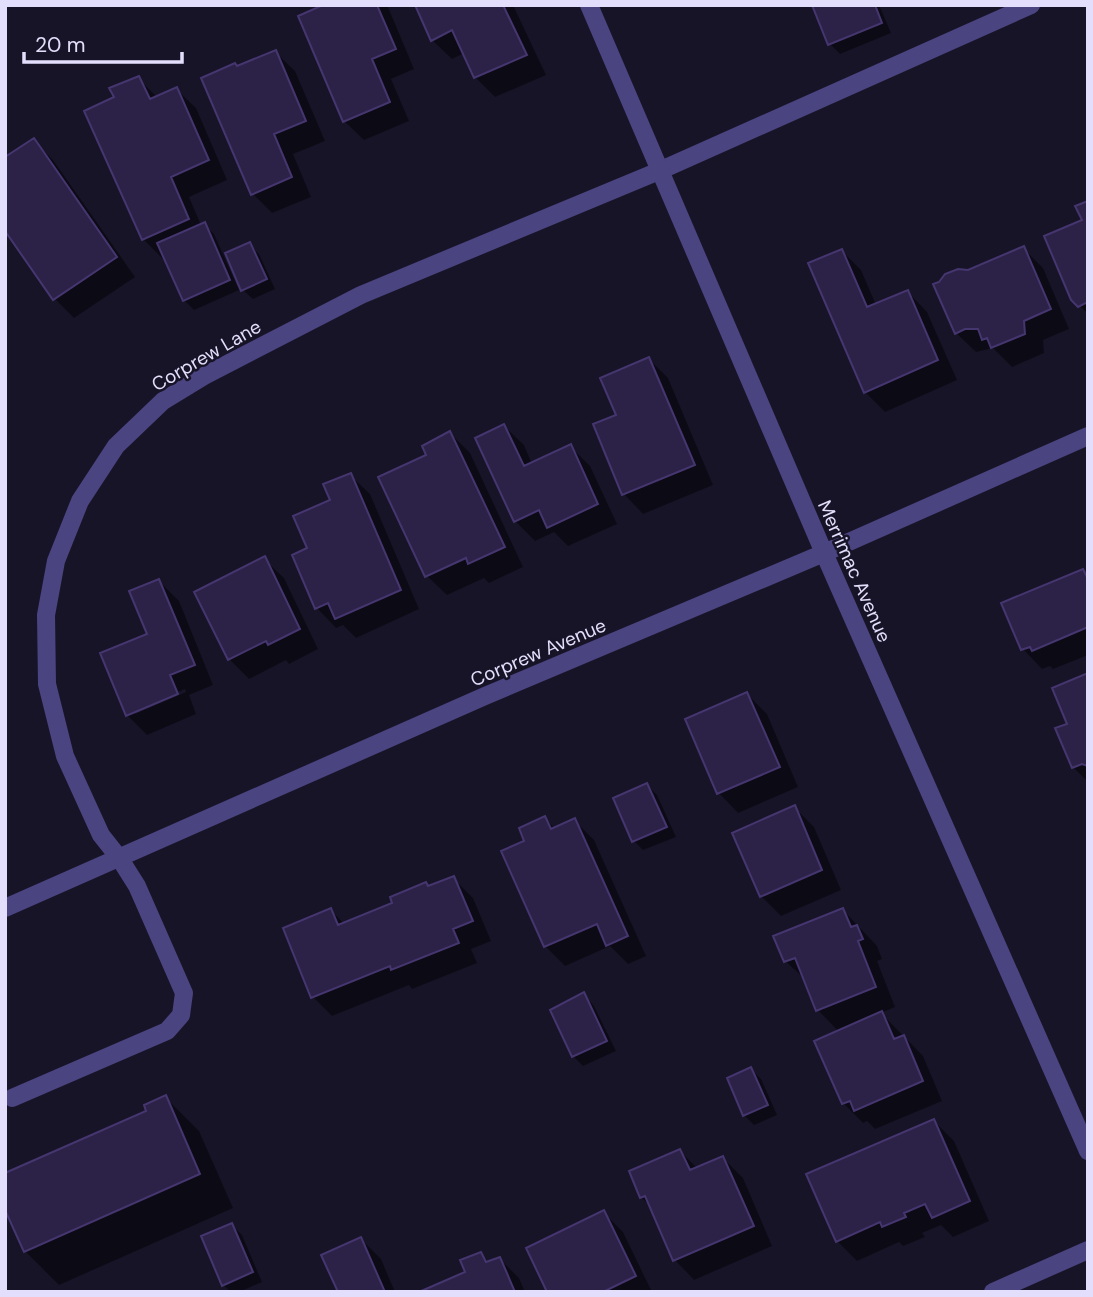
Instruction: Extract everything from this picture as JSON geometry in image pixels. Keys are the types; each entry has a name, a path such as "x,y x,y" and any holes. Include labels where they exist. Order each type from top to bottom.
{"street":[{"name":"Merrimac Avenue","path":"589,5 824,553 1088,1151"},
{"name":"Corprew Lane","path":"12,1098 167,1031 181,1015 184,993 137,887 101,835 65,756 47,684 46,615 56,561 80,501 116,446 163,401 204,376 361,295 659,171 1031,5"},
{"name":"Corprew Avenue","path":"5,908 485,696 824,553 1088,436"},
{"path":"993,1292 1088,1250"}],"building":[{"path":"323,5 377,5 396,49 372,59 390,102 343,122 298,16"},
{"path":"415,5 503,5 527,55 474,78 452,30 431,41"},
{"path":"812,5 875,5 882,23 828,45"},
{"path":"276,50 306,121 274,134 292,177 251,195 201,78 235,63 237,66"},
{"path":"139,76 150,99 177,87 209,160 171,177 189,219 142,240 84,111 114,97 109,88"},
{"path":"34,138 117,257 53,300 5,231 5,157"},
{"path":"1088,201 1088,302 1078,307 1071,300 1044,236 1082,220 1075,206"},
{"path":"205,222 230,280 183,301 157,243"},
{"path":"250,242 267,279 241,291 225,253"},
{"path":"1024,246 1051,309 1024,321 1025,334 991,348 987,338 982,340 978,329 965,329 955,334 933,284 939,282 945,274 958,269 968,270"},
{"path":"842,249 867,307 908,290 938,360 864,393 808,263"},
{"path":"649,357 695,465 622,495 593,424 616,415 600,378"},
{"path":"504,424 524,466 571,444 598,504 547,528 539,510 514,522 475,438"},
{"path":"450,431 505,547 468,564 466,558 425,577 378,477 426,455 422,446"},
{"path":"351,473 401,590 335,619 328,603 315,609 292,555 307,548 293,516 330,500 323,484"},
{"path":"265,556 300,629 268,645 266,641 228,660 194,592"},
{"path":"1083,569 1088,579 1088,627 1032,651 1030,647 1021,650 1001,603"},
{"path":"159,579 195,665 170,675 178,694 126,716 100,653 147,634 129,591"},
{"path":"1088,673 1088,766 1082,764 1072,768 1055,728 1067,724 1052,688"},
{"path":"747,692 780,767 717,794 685,719"},
{"path":"647,783 667,827 632,842 613,798"},
{"path":"795,805 822,870 760,897 732,833"},
{"path":"545,816 551,829 575,818 628,936 606,946 597,924 544,947 501,851 524,841 519,828"},
{"path":"454,876 473,921 453,929 459,943 391,970 390,966 311,998 283,928 331,908 338,925 392,903 390,897 426,882 428,886"},
{"path":"843,908 851,927 857,925 863,939 858,941 876,987 816,1011 795,958 784,962 773,936"},
{"path":"584,992 607,1041 572,1057 550,1010"},
{"path":"882,1011 894,1039 904,1035 923,1081 854,1111 850,1101 842,1104 814,1041"},
{"path":"751,1067 768,1105 743,1116 727,1078"},
{"path":"166,1095 200,1174 24,1252 5,1210 5,1173 146,1111 144,1105"},
{"path":"934,1119 970,1201 932,1218 925,1204 904,1213 906,1217 882,1227 880,1222 836,1242 806,1174"},
{"path":"680,1149 690,1170 723,1156 754,1226 673,1261 645,1196 640,1198 629,1171"},
{"path":"604,1210 636,1276 603,1292 547,1292 526,1248"},
{"path":"232,1223 253,1272 222,1286 201,1236"},
{"path":"361,1237 385,1292 338,1292 321,1255"},
{"path":"481,1252 486,1262 500,1257 515,1292 419,1292 465,1272 460,1260"}]}
